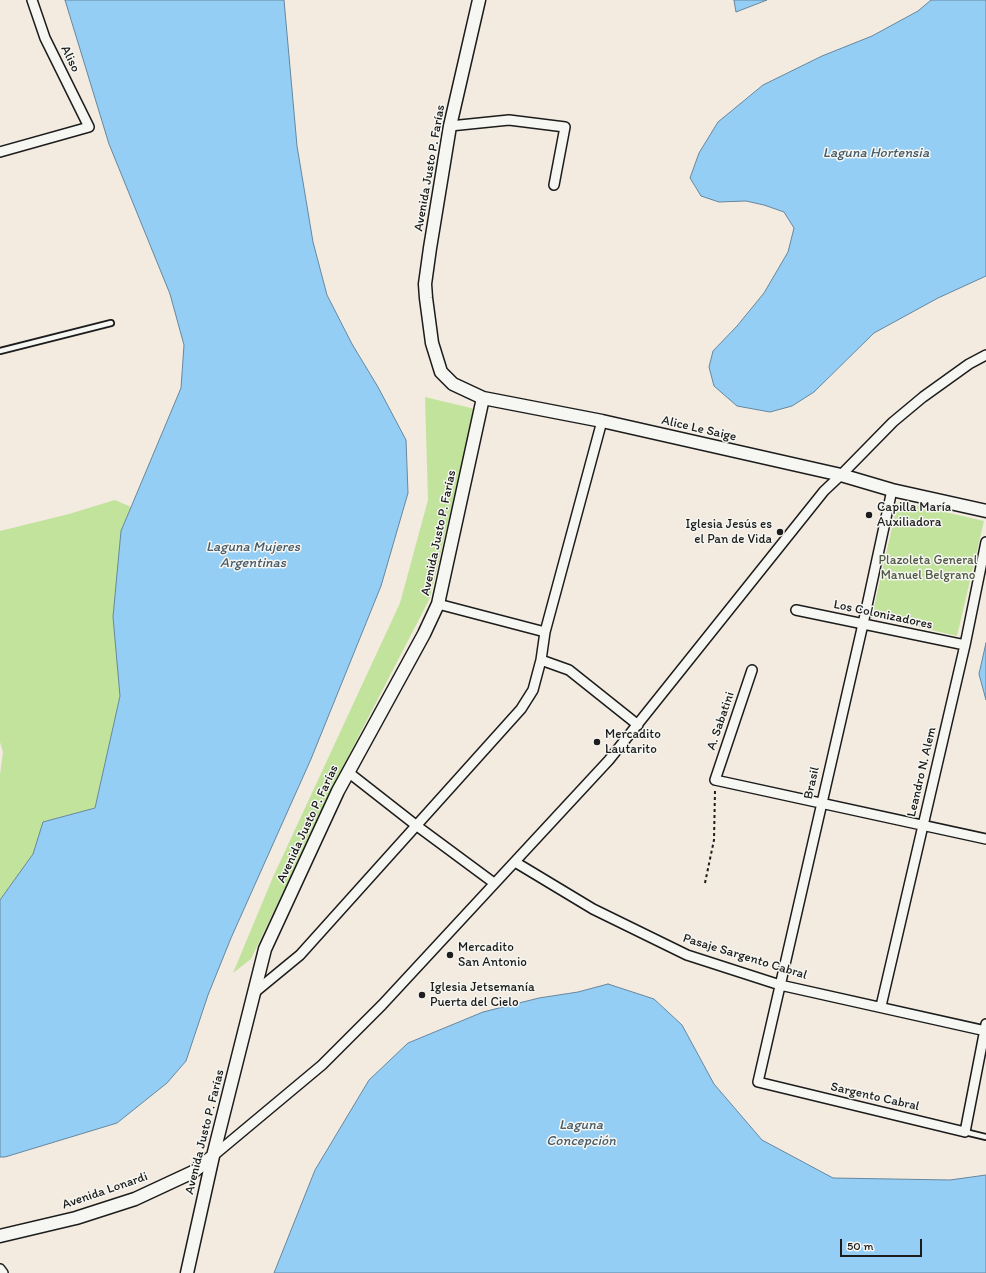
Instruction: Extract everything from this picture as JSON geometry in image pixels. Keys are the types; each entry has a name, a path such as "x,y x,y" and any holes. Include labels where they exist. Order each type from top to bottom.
{"street":[{"name":"Aliso","path":"0,152 89,127 45,38 32,0"},
{"name":"Avenida Justo P. Farías","path":"432,343 425,284 450,126 479,0"},
{"path":"450,126 509,120 565,127 554,185"},
{"name":"Alice Le Saige","path":"432,343 441,372 453,384 483,398 602,421 841,475 892,490 986,510"},
{"path":"213,1156 322,1064 382,1006 609,760 824,492 893,422 923,397 968,364 986,355"},
{"name":"Avenida Justo P. Farías","path":"187,1273 213,1156 265,949 338,791 424,634 438,604 483,398"},
{"path":"255,992 300,955 521,709 533,690 541,660 545,632 602,421"},
{"name":"Brasil","path":"758,1082 892,490"},
{"name":"Leandro N. Alem","path":"881,1006 965,645 986,542"},
{"path":"438,604 545,632"},
{"name":"Los Colonizadores","path":"796,610 965,645"},
{"path":"541,660 569,670 638,725"},
{"name":"A. Sabatini","path":"715,780 752,670"},
{"path":"348,772 417,826 494,883"},
{"path":"715,780 986,839"},
{"name":"Pasaje Sargento Cabral","path":"515,862 593,909 687,955 780,985 986,1029"},
{"path":"965,1132 986,1029"},
{"name":"Sargento Cabral","path":"758,1082 965,1132"},
{"name":"Avenida Lonardi","path":"0,1236 76,1218 135,1198 194,1172 213,1156"},
{"path":"0,1269 3,1273"}],"lane":[{"path":"0,351 111,323"},
{"name":"Sargento Cabral","path":"965,1132 986,1137"}],"path":[{"path":"705,883 714,840 715,780"}],"green space":[{"path":"425,397 475,409 430,598 351,751 251,959 233,973 273,877 400,603 428,500"},
{"path":"115,500 131,507 121,531 113,617 120,696 95,808 43,822 33,854 0,900 0,775 3,752 0,742 0,531 69,514"},
{"name":"Plazoleta General Manuel Belgrano","path":"898,501 984,521 957,636 872,616"}],"water":[{"name":"Laguna Mujeres Argentinas","path":"65,0 284,0 297,146 313,242 327,295 352,344 378,387 406,440 408,493 381,586 311,759 231,938 208,995 186,1061 167,1083 117,1123 5,1157 0,1157 0,900 33,854 43,822 95,808 120,696 113,617 121,531 181,388 184,345 170,294 109,144"},
{"path":"734,0 767,0 736,12"},
{"name":"Laguna Hortensia","path":"931,0 986,0 986,276 938,298 874,333 814,392 792,406 770,412 737,406 714,386 709,367 713,351 737,326 764,293 788,252 794,228 784,212 764,205 746,201 719,202 701,196 690,178 699,153 718,122 763,85 822,56 872,36 918,11"},
{"path":"986,643 986,700 979,674"},
{"name":"Laguna Concepción","path":"608,984 654,999 682,1025 714,1084 762,1140 833,1178 950,1180 986,1175 986,1273 274,1273 315,1170 369,1080 408,1043 483,1012 539,998 578,992"}],"place":[{"name":"Capilla María Auxiliadora","path":"869,515"},
{"name":"Iglesia Jesús es el Pan de Vida","path":"780,532"},
{"name":"Mercadito Lautarito","path":"597,742"},
{"name":"Mercadito San Antonio","path":"450,955"},
{"name":"Iglesia Jetsemanía Puerta del Cielo","path":"422,995"}]}
